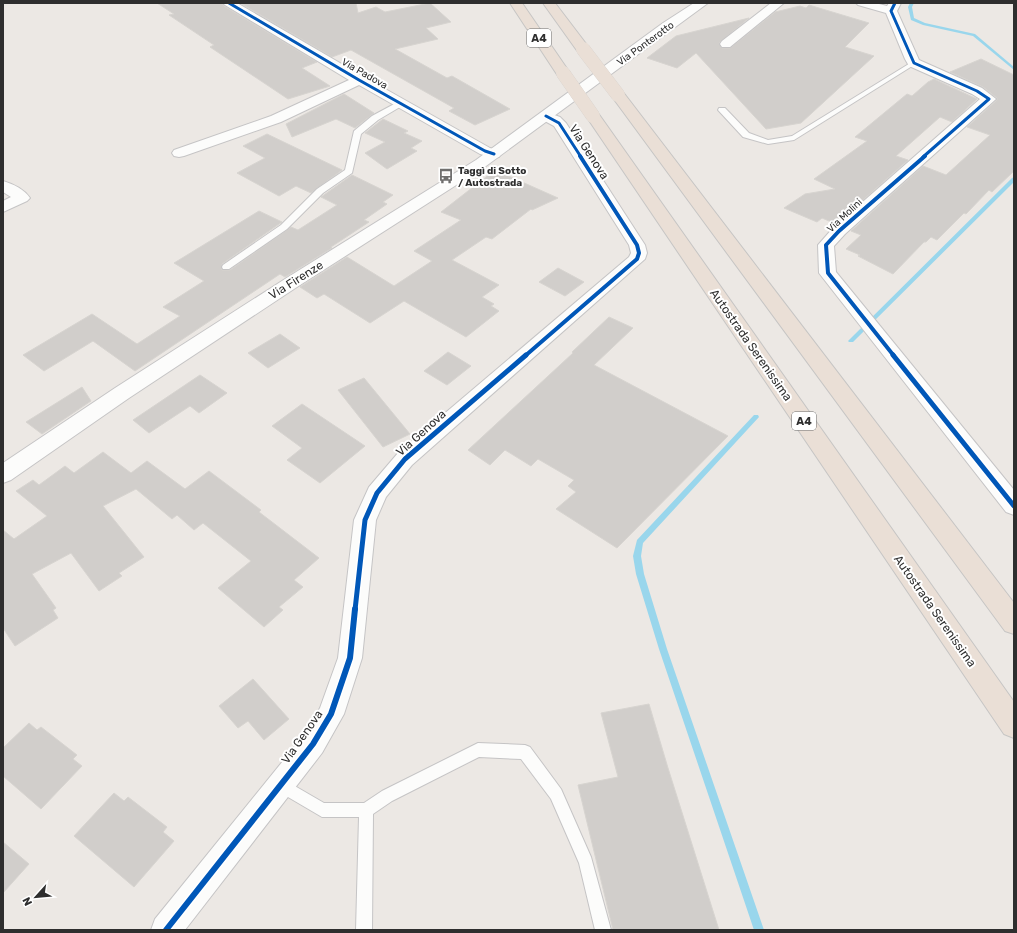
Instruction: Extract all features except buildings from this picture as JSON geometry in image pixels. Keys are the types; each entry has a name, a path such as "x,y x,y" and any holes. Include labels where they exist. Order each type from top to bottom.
{"highway":[{"name":"Autostrada Serenissima","path":"516,3 1014,725"},
{"name":"A4","path":"549,3 1014,623"}],"main road":[{"name":"Via Ponterotto","path":"588,85 699,4"},
{"name":"Via Firenze","path":"3,474 122,393 494,154 588,85"}],"street":[{"name":"Via Padova","path":"229,3 401,104 485,151 494,154"},
{"path":"726,44 778,3"},
{"path":"862,3 893,7 911,59 914,63"},
{"name":"Via Molini","path":"914,63 977,91 989,99 839,231 826,245 828,273 1014,506"},
{"name":"Via Padova","path":"179,153 276,119 359,80"},
{"name":"Via Genova","path":"166,930 313,744 331,714 350,658 365,520 377,494 405,459 637,259 639,253 637,245 559,123 546,116"},
{"path":"3,186 10,189 22,198 3,207"}],"lane":[{"path":"722,110 746,135 768,142 794,138 914,63"},
{"path":"226,267 284,227 320,191 349,172 357,133 375,118 401,104"},
{"path":"280,784 322,810 366,810 387,796 478,750 525,752 556,794 586,862 603,930"},
{"path":"364,930 366,810"}],"waterway":[{"path":"912,3 910,7 912,19 924,24 974,35 1014,69"},
{"path":"851,341 1014,179"},
{"path":"756,417 640,542 637,556 640,574 663,649 759,930"}],"cycle path":[{"path":"229,3 359,80 485,151 494,154"},
{"path":"895,3 891,11 914,63 977,91 989,99 839,231 826,245 828,273 1014,506"},
{"path":"166,930 313,744 331,714 350,658 365,520 377,493 405,459 637,259 639,253 637,245 559,123 546,116"}],"place":[{"name":"Taggì di Sotto / Autostrada","path":"446,176"}]}
